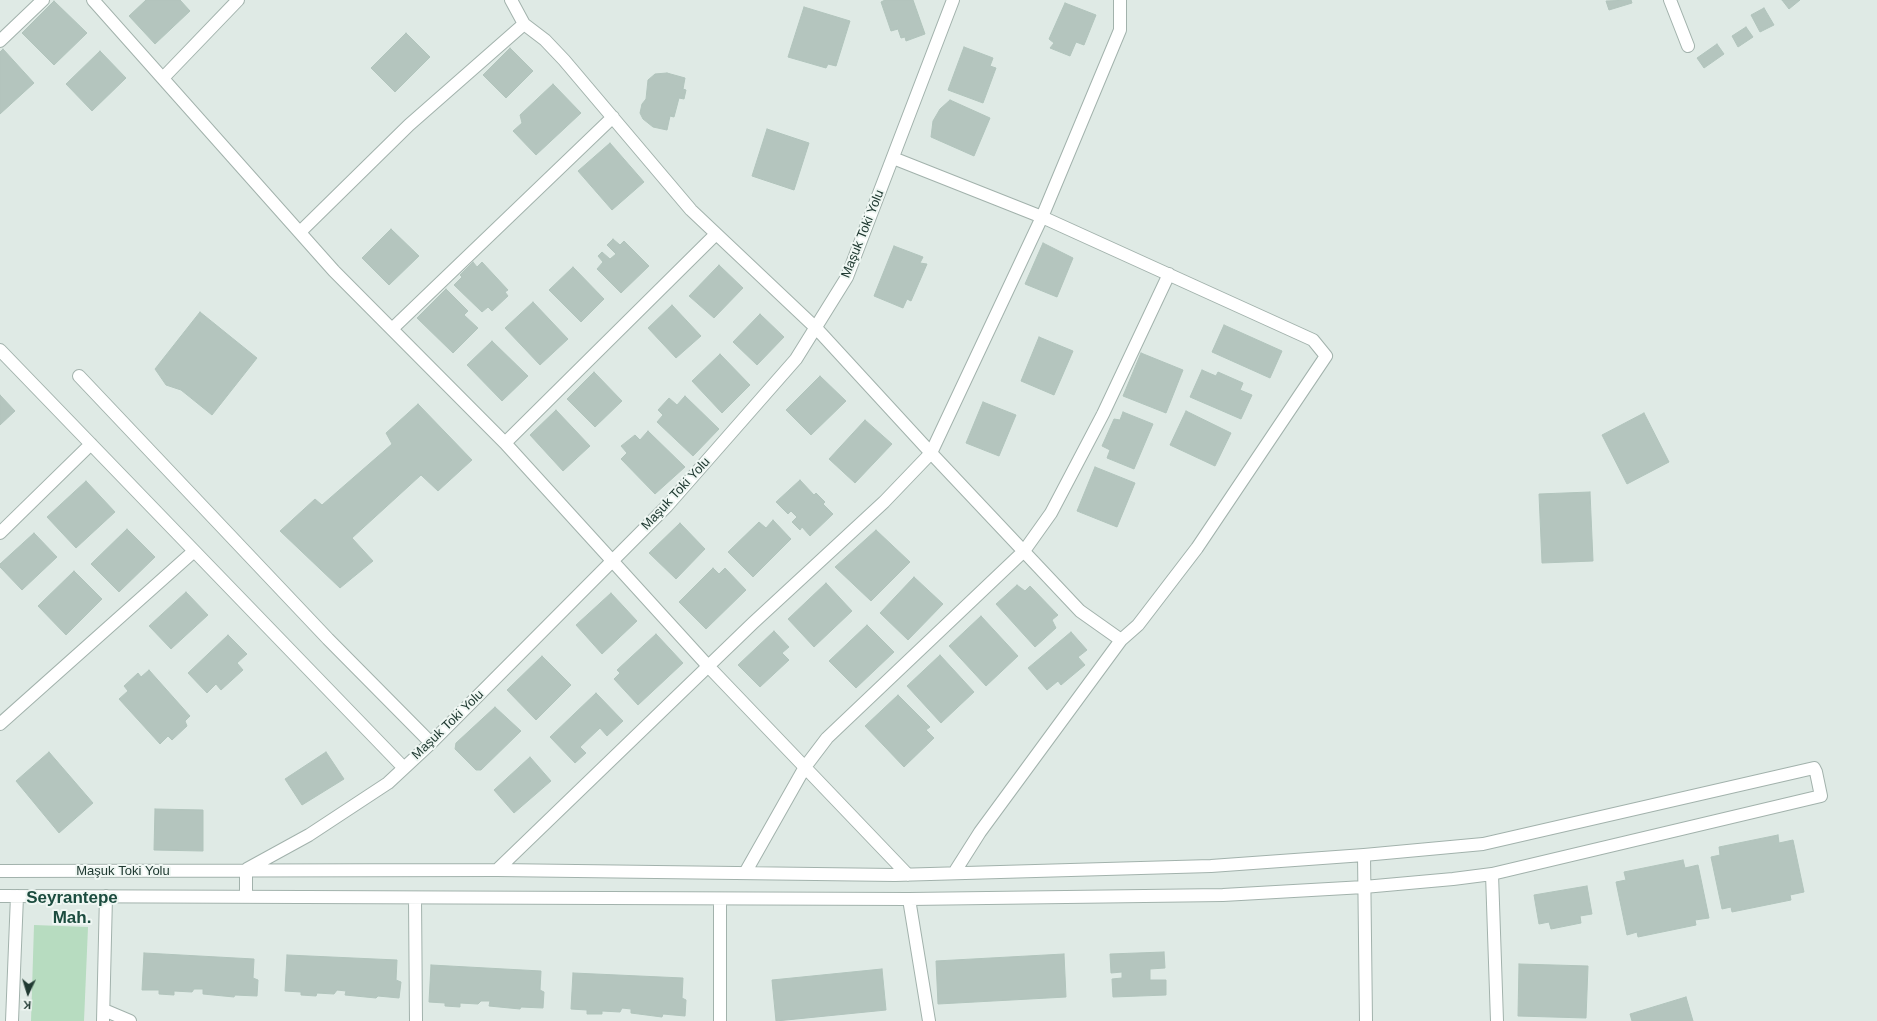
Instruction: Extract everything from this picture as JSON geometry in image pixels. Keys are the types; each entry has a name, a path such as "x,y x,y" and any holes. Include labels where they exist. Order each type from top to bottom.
{"street":[{"path":"0,41 43,0"},
{"path":"93,0 334,271 505,443 708,666 908,875"},
{"path":"163,78 238,0"},
{"path":"511,0 524,24 545,40 613,117 691,210 817,329 931,453 1080,611 1121,640"},
{"name":"Maşuk Toki Yolu","path":"0,871 246,870 309,836 388,783 431,744 667,506 796,359 817,329 847,277 953,0"},
{"path":"497,870 708,666 884,502 931,453 1042,217 1120,30 1120,0"},
{"path":"1670,0 1688,46"},
{"path":"300,232 409,125 524,24"},
{"path":"392,328 613,117"},
{"path":"893,158 1042,217 1169,274 1313,340 1326,356 1197,548 1138,625 1121,640 980,832 954,874"},
{"path":"505,443 716,234"},
{"path":"745,872 805,767 827,738 1024,551 1055,506 1103,414 1169,274"},
{"path":"1,353 404,768"},
{"path":"79,376 328,639 431,744"},
{"path":"0,533 90,444"},
{"path":"0,724 193,552"},
{"name":"Maşuk Toki Yolu","path":"0,896 909,899 1223,895 1364,887 1492,874 1821,796 1815,768 1483,844 1364,855"},
{"path":"246,897 246,870 497,870 908,875 1211,866 1364,855 1366,1021"},
{"path":"1492,874 1497,1021"},
{"path":"12,1021 17,896"},
{"path":"106,896 104,1016 130,1021"},
{"path":"415,898 416,1021"},
{"path":"720,898 720,1021"},
{"path":"909,899 929,1021"}],"green space":[{"path":"34,925 88,927 84,1021 31,1021"}],"building":[{"path":"146,0 180,0 190,11 155,44 129,16"},
{"path":"885,0 913,0 925,34 906,41 905,37 901,38 898,29 891,31 881,2"},
{"path":"1631,0 1632,3 1609,10 1606,1"},
{"path":"1782,0 1800,0 1789,9"},
{"path":"54,1 87,33 54,65 22,33"},
{"path":"1065,3 1096,15 1084,45 1076,42 1070,56 1050,48 1054,43 1049,39"},
{"path":"804,7 850,21 836,66 828,64 826,68 788,57"},
{"path":"1764,8 1774,25 1760,32 1751,15"},
{"path":"1746,27 1753,37 1738,47 1732,36"},
{"path":"406,33 430,57 395,92 371,68"},
{"path":"1717,44 1724,54 1704,68 1697,58"},
{"path":"964,47 993,58 990,66 996,68 983,103 948,90"},
{"path":"510,48 533,71 506,98 483,75"},
{"path":"3,49 34,83 0,114 0,52"},
{"path":"100,51 126,78 92,111 66,84"},
{"path":"667,73 685,78 683,89 686,90 684,99 679,98 674,117 670,116 667,130 653,127 643,119 640,113 642,104 646,99 648,80 655,74"},
{"path":"553,84 581,113 536,155 513,131 522,123 520,115"},
{"path":"950,100 990,118 974,156 931,137 933,121 940,109"},
{"path":"767,129 809,143 794,190 752,176"},
{"path":"610,143 644,182 612,210 578,171"},
{"path":"391,229 419,256 389,285 362,258"},
{"path":"613,239 620,245 624,241 649,266 621,293 597,269 603,262 598,256 602,252 610,259 616,254 607,245"},
{"path":"1043,243 1073,258 1057,297 1025,284"},
{"path":"894,246 923,257 920,263 927,264 911,301 907,299 903,308 874,296"},
{"path":"473,262 477,267 482,262 508,290 505,292 508,296 492,311 488,307 482,312 454,285 462,277 460,275"},
{"path":"719,265 743,288 714,318 689,296"},
{"path":"573,267 604,299 581,322 549,290"},
{"path":"446,289 468,311 464,315 478,328 453,353 417,318"},
{"path":"533,302 568,339 540,365 505,328"},
{"path":"672,305 701,336 676,358 648,328"},
{"path":"200,312 257,358 212,415 181,390 166,385 155,369"},
{"path":"760,314 784,337 757,365 733,342"},
{"path":"1224,325 1282,351 1270,378 1212,352"},
{"path":"1039,337 1073,351 1054,395 1021,381"},
{"path":"492,341 528,376 502,401 467,365"},
{"path":"1141,353 1183,370 1166,413 1123,396"},
{"path":"720,354 750,385 722,413 692,381"},
{"path":"1202,370 1216,376 1218,372 1243,383 1240,390 1252,395 1241,419 1190,397"},
{"path":"594,372 622,401 595,427 567,399"},
{"path":"820,376 846,401 811,435 786,410"},
{"path":"0,395 15,411 0,425"},
{"path":"685,396 719,429 693,456 657,422 663,415 658,410 669,398 677,405"},
{"path":"983,402 1016,415 999,456 966,443"},
{"path":"418,404 472,460 438,491 421,475 352,538 373,561 340,588 280,531 315,499 322,505 392,444 386,433"},
{"path":"556,410 590,446 563,471 530,435"},
{"path":"1186,411 1231,433 1215,466 1170,445"},
{"path":"1123,412 1153,424 1134,469 1107,458 1110,450 1102,446 1114,419 1120,420"},
{"path":"1644,413 1669,462 1627,484 1602,435"},
{"path":"865,420 892,444 855,483 829,459"},
{"path":"648,431 685,467 655,494 621,459 627,453 621,446 635,435 640,440"},
{"path":"1095,467 1135,483 1117,527 1077,511"},
{"path":"800,480 814,495 816,493 825,502 823,504 833,514 810,536 802,527 800,530 792,522 797,517 791,511 788,514 776,502"},
{"path":"86,481 115,512 76,548 47,517"},
{"path":"1590,492 1593,561 1542,563 1539,494"},
{"path":"773,520 791,539 753,577 728,552 759,522 766,528"},
{"path":"680,523 705,549 676,579 649,553"},
{"path":"127,529 155,557 119,592 91,564"},
{"path":"876,530 910,562 871,601 835,567"},
{"path":"34,533 57,557 22,590 0,567 0,564"},
{"path":"713,568 719,574 725,568 746,590 706,629 679,602"},
{"path":"74,571 102,599 66,635 38,606"},
{"path":"914,577 943,604 908,640 880,613"},
{"path":"826,583 852,611 814,647 788,619"},
{"path":"1017,585 1025,591 1030,586 1058,615 1052,620 1056,628 1035,647 996,604"},
{"path":"186,592 208,615 171,649 149,626"},
{"path":"611,593 637,621 602,654 576,625"},
{"path":"981,616 1018,656 986,686 949,646"},
{"path":"867,625 894,652 856,688 829,661"},
{"path":"774,631 789,647 782,653 789,660 760,687 738,665"},
{"path":"1071,632 1087,650 1078,657 1085,665 1061,685 1058,681 1047,690 1028,668"},
{"path":"656,634 683,663 638,705 614,679 620,673 617,670"},
{"path":"228,635 247,654 237,663 243,670 221,690 216,684 207,693 188,673"},
{"path":"940,655 974,692 941,723 907,686"},
{"path":"542,656 571,685 536,720 507,690"},
{"path":"149,670 190,716 185,721 187,726 172,740 168,736 160,744 119,699 128,691 124,686 138,673 141,677"},
{"path":"596,693 623,721 607,736 600,728 580,747 586,753 575,763 550,737"},
{"path":"898,695 930,727 926,730 934,738 904,767 865,726"},
{"path":"495,707 521,731 481,770 476,770 455,749 456,743"},
{"path":"49,752 93,803 59,833 16,781"},
{"path":"326,752 344,779 302,805 285,779"},
{"path":"530,757 551,781 514,813 494,790"},
{"path":"155,809 203,810 203,851 154,850"},
{"path":"1778,835 1779,843 1793,840 1804,892 1790,895 1791,900 1732,912 1731,907 1722,909 1711,857 1720,855 1719,847"},
{"path":"1683,860 1685,868 1698,865 1709,918 1695,920 1696,925 1638,937 1637,932 1627,935 1616,882 1626,880 1624,872"},
{"path":"1587,886 1592,914 1580,916 1581,923 1551,929 1549,922 1539,924 1534,895"},
{"path":"1164,952 1165,968 1150,969 1150,980 1166,980 1166,995 1113,997 1112,979 1122,978 1122,972 1111,973 1110,954"},
{"path":"144,953 254,959 253,978 258,980 257,996 235,995 234,997 203,994 203,989 194,989 192,992 174,991 174,995 159,994 159,990 142,990"},
{"path":"1064,954 1066,997 938,1004 936,961"},
{"path":"287,955 397,960 396,980 401,982 399,998 378,996 376,998 345,995 346,991 337,990 334,994 317,993 316,996 301,995 301,992 285,991"},
{"path":"1519,964 1588,966 1586,1018 1518,1016"},
{"path":"431,965 541,971 540,990 544,992 543,1008 521,1007 520,1009 489,1006 490,1001 481,1001 478,1004 460,1003 460,1007 445,1006 445,1003 429,1002"},
{"path":"882,969 886,1010 776,1021 772,980"},
{"path":"573,973 683,978 682,998 686,1000 685,1016 663,1014 662,1017 631,1013 631,1009 622,1008 620,1012 602,1011 602,1014 587,1014 587,1010 571,1009"},
{"path":"1686,997 1693,1021 1632,1021 1630,1014"}],"district":[{"name":"Seyrantepe Mah.","path":"72,908"}]}
